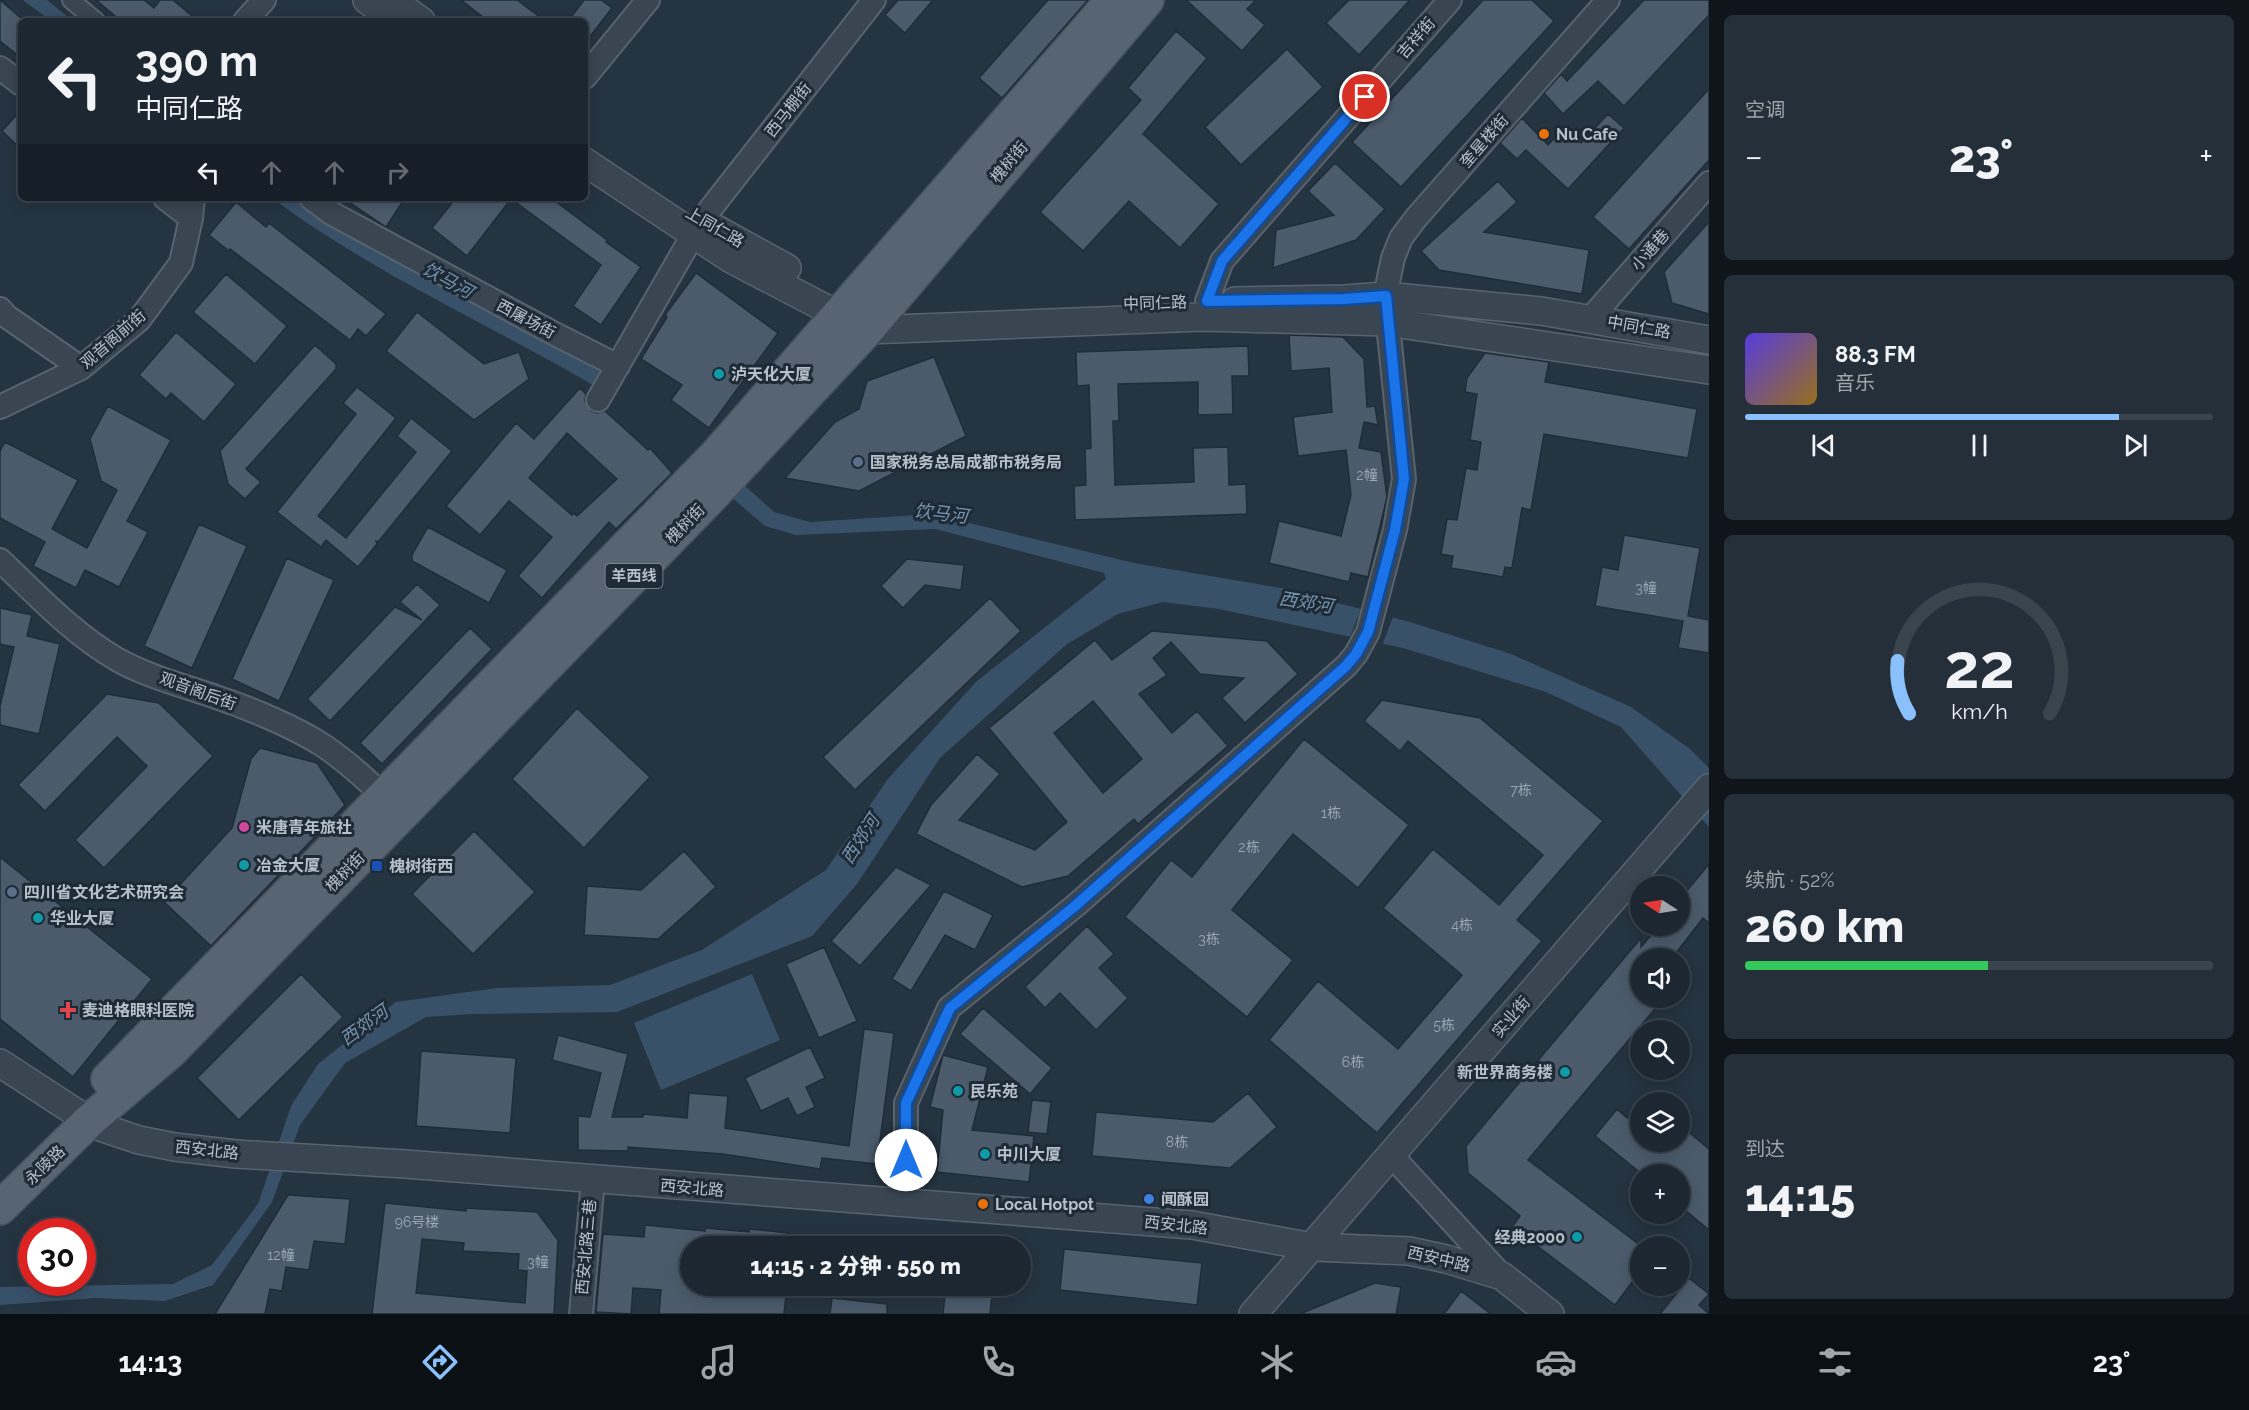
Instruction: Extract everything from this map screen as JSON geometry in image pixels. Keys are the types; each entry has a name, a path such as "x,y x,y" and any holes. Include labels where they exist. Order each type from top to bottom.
{"main road":[{"name":"槐树街","path":"860,315 1113,0"},
{"name":"槐树街","path":"82,1117 393,804 717,454 860,315 1147,0"},
{"name":"永陵路","path":"0,1186 82,1117"},
{"name":"永陵路","path":"0,1208 82,1117"}],"street":[{"path":"70,0 92,18"},
{"path":"248,18 264,0"},
{"path":"367,0 391,18"},
{"path":"392,0 417,18"},
{"path":"588,73 648,0"},
{"name":"西马棚街","path":"697,227 874,0"},
{"name":"吉祥街","path":"1207,301 1222,261 1450,0"},
{"name":"奎星楼街","path":"906,1204 906,1103 950,1008 1075,906 1346,666 1356,654 1368,632 1377,600 1395,530 1404,479 1386,309 1393,258 1401,238 1416,218 1608,0"},
{"path":"0,68 18,82"},
{"name":"上同仁路","path":"588,143 697,227 860,315"},
{"path":"588,164 697,227 598,400"},
{"name":"小通巷","path":"1591,318 1709,183"},
{"path":"173,201 192,208"},
{"name":"西屠场街","path":"315,201 342,219 550,332 618,366"},
{"name":"观音阁前街","path":"0,407 81,368 139,320 181,263 192,208"},
{"name":"中同仁路","path":"860,315 1207,301 1344,299 1386,309 1541,311 1709,340"},
{"path":"0,309 6,316 81,368"},
{"path":"860,315 1202,317 1386,309 1709,370"},
{"name":"观音阁后街","path":"0,560 70,627 119,660 175,684 217,697 271,719 323,745 366,778 393,804"},
{"name":"实业街","path":"1253,1314 1709,788"},
{"name":"西安北路","path":"0,1063 82,1117 103,1128 140,1140 175,1147 236,1154 405,1164 1192,1225 1313,1247"},
{"path":"1392,1156 1502,1276"},
{"name":"西安北路三巷","path":"581,1314 593,1180"},
{"name":"西安中路","path":"1313,1247 1409,1251 1446,1259 1502,1276 1550,1314"}],"water":[{"path":"23,0 47,0 69,18 47,18"},
{"path":"276,201 299,201 312,212 432,276 608,376 600,389 392,275"},
{"name":"西郊河","path":"735,477 774,512 810,522 932,514 1134,563 1281,588 1410,622 1511,654 1631,707 1690,749 1709,768 1709,827 1621,727 1546,692 1403,648 1219,609 1163,602 1118,614 1067,644 940,758 857,884 812,936 617,1012 426,1017 345,1063 300,1125 272,1202 213,1285 165,1301 96,1298 0,1305 0,1287 18,1287 18,1296 96,1296 96,1285 173,1284 212,1265 258,1204 291,1106 318,1064 396,1002 497,988 610,985 702,950 826,870 887,780 977,681 1106,579 1104,573 935,529 796,535 765,526 724,491"},
{"path":"752,974 780,1040 661,1090 634,1023"}],"pier":[{"path":"1362,606 1394,614 1382,646 1349,640"}],"building":[{"path":"0,0 21,18 18,18 18,56 0,41"},
{"path":"96,0 144,0 154,8 160,0 173,0 194,18 117,18"},
{"path":"461,0 517,0 541,18 484,18"},
{"path":"584,0 601,0 612,8 588,39 588,18 570,18"},
{"path":"898,0 933,0 905,33 885,15"},
{"path":"1048,0 1088,0 1002,98 979,78"},
{"path":"1186,0 1256,0 1247,9 1265,25 1242,51"},
{"path":"1349,0 1410,0 1359,55 1326,23"},
{"path":"1483,0 1532,0 1554,21 1401,187 1352,142"},
{"path":"1644,0 1709,0 1709,15 1624,106 1598,81 1563,114 1544,93 1561,74 1567,81"},
{"path":"1176,31 1207,58 1143,134 1219,204 1180,248 1129,201 1083,251 1040,212 1141,100 1128,88"},
{"path":"1287,49 1323,87 1241,165 1205,127"},
{"path":"1709,89 1709,160 1629,249 1593,217"},
{"path":"18,113 18,146 2,131"},
{"path":"1608,114 1624,128 1568,189 1526,150 1517,159 1500,143 1522,118 1548,145 1565,127 1581,143"},
{"path":"1335,163 1385,209 1356,240 1273,268 1276,230 1334,215 1308,191"},
{"path":"1498,181 1517,202 1484,232 1589,250 1582,294 1439,270 1421,251"},
{"path":"347,201 403,201 386,227"},
{"path":"454,201 509,201 467,256 432,228"},
{"path":"514,201 555,201 641,267 601,325 573,306 601,265"},
{"path":"236,202 266,227 269,223 386,314 366,336 358,329 350,340 230,249 229,251 209,235"},
{"path":"1709,222 1709,314 1672,303 1664,272"},
{"name":"泸天化大厦","path":"696,273 778,333 709,428 671,400 682,385 641,359 667,317 665,315"},
{"path":"226,274 287,326 255,364 193,312"},
{"path":"417,312 484,364 519,352 529,379 474,420 386,351"},
{"path":"176,332 236,384 204,422 171,393 166,399 139,375"},
{"path":"1289,335 1343,337 1364,359 1367,407 1375,406 1378,425 1364,422 1359,448 1381,452 1387,497 1368,577 1351,573 1349,582 1269,563 1279,521 1341,536 1351,495 1346,450 1298,456 1293,417 1332,412 1329,368 1291,371"},
{"path":"315,345 336,364 336,369 246,469 261,482 245,499 228,484 220,451"},
{"path":"1248,346 1249,376 1232,376 1233,414 1198,415 1198,382 1118,384 1119,421 1113,421 1115,485 1194,482 1193,448 1228,447 1229,485 1246,484 1247,514 1075,520 1074,486 1086,485 1085,449 1091,448 1089,385 1077,386 1076,352"},
{"path":"1485,353 1549,362 1545,382 1697,409 1688,458 1544,434 1531,510 1522,508 1512,568 1505,567 1503,577 1451,568 1453,556 1441,554 1447,519 1457,520 1466,468 1477,470 1481,442 1470,440 1477,394 1465,392 1467,378"},
{"name":"国家税务总局成都市税务局","path":"934,357 966,436 859,491 785,478 835,422 859,409 867,381"},
{"path":"357,387 396,418 318,516 346,538 416,452 397,436 411,418 452,451 378,542 376,541 377,544 358,567 326,540 321,547 277,512 356,414 343,403"},
{"path":"580,388 586,394 585,401 591,411 597,413 605,411 648,450 650,448 672,473 616,529 609,522 542,598 518,576 552,537 509,501 480,535 446,506 516,423 534,439","holes":["567,433 617,479 577,516 573,513 572,515 529,478"]},
{"path":"108,406 171,440 127,521 148,532 119,587 85,570 76,588 33,566 45,542 0,518 0,451 5,442 78,480 52,529 87,548 117,490 101,481 90,439"},
{"path":"199,524 247,546 192,668 144,646"},
{"path":"428,527 507,570 489,603 412,561 412,555"},
{"path":"1624,535 1700,548 1688,616 1709,620 1709,653 1678,648 1683,621 1595,606 1602,567 1618,570"},
{"path":"287,558 334,580 279,701 232,679"},
{"path":"907,559 964,565 961,590 925,585 903,608 881,586"},
{"path":"417,584 440,605 330,721 307,699 395,607 422,620 400,602"},
{"path":"990,598 1021,631 855,790 823,757"},
{"path":"0,608 32,615 27,636 60,644 39,734 0,725 0,706 14,647 0,644"},
{"path":"470,628 492,649 382,764 360,743"},
{"path":"1152,631 1267,641 1298,674 1245,723 1222,698 1244,678 1200,674 1171,642 1153,658 1167,675 1139,694 1172,733 1197,711 1228,746 1138,824 1134,819 1068,876 1022,887 916,834 931,805 977,754 1000,774 959,820 1035,850 1067,822 989,728 1095,640 1112,660","holes":["1093,701 1142,759 1103,793 1054,733"]},
{"path":"107,694 159,703 213,756 104,868 75,840 147,766 117,737 45,811 18,785"},
{"path":"1382,700 1480,718 1603,821 1517,920 1542,941 1377,1133 1269,1040 1318,981 1398,1049 1462,975 1383,908 1433,849 1499,905 1543,855 1408,741 1400,751 1364,721"},
{"path":"577,708 650,777 584,848 512,779"},
{"path":"1304,739 1409,825 1358,888 1293,834 1232,910 1293,960 1247,1017 1125,917 1171,860 1192,877"},
{"name":"冶金大厦","path":"260,748 317,763 345,805 211,946 164,902 232,828 251,759"},
{"path":"474,831 535,892 473,954 412,894"},
{"path":"684,851 716,887 658,939 584,935 587,886 641,890"},
{"name":"华业大厦","path":"0,857 152,979 73,1077 0,1019"},
{"path":"1709,864 1709,923 1703,918 1690,935 1690,887"},
{"path":"896,867 931,885 860,966 831,941"},
{"path":"944,891 993,915 975,950 945,935 911,991 892,979"},
{"path":"1087,926 1114,954 1099,968 1128,998 1096,1030 1060,993 1045,1008 1025,987"},
{"path":"1650,936 1689,936 1680,948 1633,948 1641,938 1641,947"},
{"path":"824,947 857,1021 819,1038 786,964"},
{"path":"1630,951 1630,1008 1656,1008 1646,1020 1630,1020 1630,1038 1528,1160 1630,1238 1630,1285 1615,1305 1512,1227 1520,1216 1468,1173 1466,1146"},
{"path":"301,974 343,1017 239,1120 197,1078"},
{"path":"983,1008 1052,1068 1030,1094 960,1034"},
{"path":"864,1029 894,1033 877,1164 822,1158 820,1169 723,1154 628,1147 628,1151 578,1150 578,1116 590,1117 601,1073 552,1060 558,1035 628,1054 612,1117 643,1117 643,1114 687,1118 689,1093 728,1096 725,1128 849,1146"},
{"path":"810,1047 825,1078 806,1087 815,1107 797,1116 788,1098 761,1111 745,1078"},
{"path":"421,1051 516,1058 510,1133 416,1126"},
{"path":"943,1055 988,1067 972,1130 1034,1136 1029,1182 937,1172 943,1110 930,1107"},
{"path":"1248,1093 1277,1127 1230,1168 1092,1156 1096,1112 1213,1122"},
{"path":"1032,1100 1051,1102 1047,1134 1028,1132"},
{"path":"1617,1109 1627,1118 1630,1114 1630,1152 1690,1152 1690,1133 1709,1149 1709,1230 1690,1214 1690,1164 1630,1164 1595,1136"},
{"path":"288,1195 350,1199 345,1244 314,1241 309,1270 286,1267 282,1291 270,1289 265,1314 215,1314"},
{"path":"385,1203 466,1211 466,1208 537,1212 558,1240 554,1314 372,1314","holes":["422,1239 464,1243 463,1251 519,1254 518,1270 527,1271 525,1303 416,1293"]},
{"path":"645,1225 705,1231 705,1228 749,1232 749,1229 788,1233 788,1236 680,1236 680,1296 786,1296 784,1314 659,1314 661,1290 633,1288 631,1314 596,1312 603,1234 644,1237"},
{"path":"1064,1249 1202,1263 1197,1305 1060,1290"},
{"path":"1690,1279 1709,1294 1699,1305 1709,1314 1660,1314 1674,1296 1690,1296"},
{"path":"1375,1283 1401,1287 1396,1314 1300,1314"},
{"path":"1461,1291 1491,1314 1444,1314"},
{"path":"945,1296 992,1296 990,1314 943,1314"},
{"path":"832,1298 887,1304 887,1314 830,1314"}],"place":[{"name":"Nu Cafe","path":"1544,134"},
{"name":"泸天化大厦","path":"719,374"},
{"name":"国家税务总局成都市税务局","path":"858,462"},
{"name":"米唐青年旅社","path":"244,827"},
{"name":"冶金大厦","path":"244,865"},
{"name":"槐树街西","path":"377,866"},
{"name":"四川省文化艺术研究会","path":"12,892"},
{"name":"华业大厦","path":"38,918"},
{"name":"麦迪格眼科医院","path":"68,1010"},
{"name":"新世界商务楼","path":"1565,1072"},
{"name":"民乐苑","path":"958,1091"},
{"name":"中川大厦","path":"985,1154"},
{"name":"闻酥园","path":"1149,1199"},
{"name":"Local Hotpot","path":"983,1204"},
{"name":"经典2000","path":"1577,1237"}],"route":[{"path":"906,1160 906,1103 950,1008 1075,906 1346,666 1356,654 1368,632 1395,530 1404,479 1401,435 1390,356 1386,296 1344,299 1207,301 1222,261 1365,97"}],"water label":[{"name":"饮马河","path":"448,280"},
{"name":"饮马河","path":"941,513"}]}
